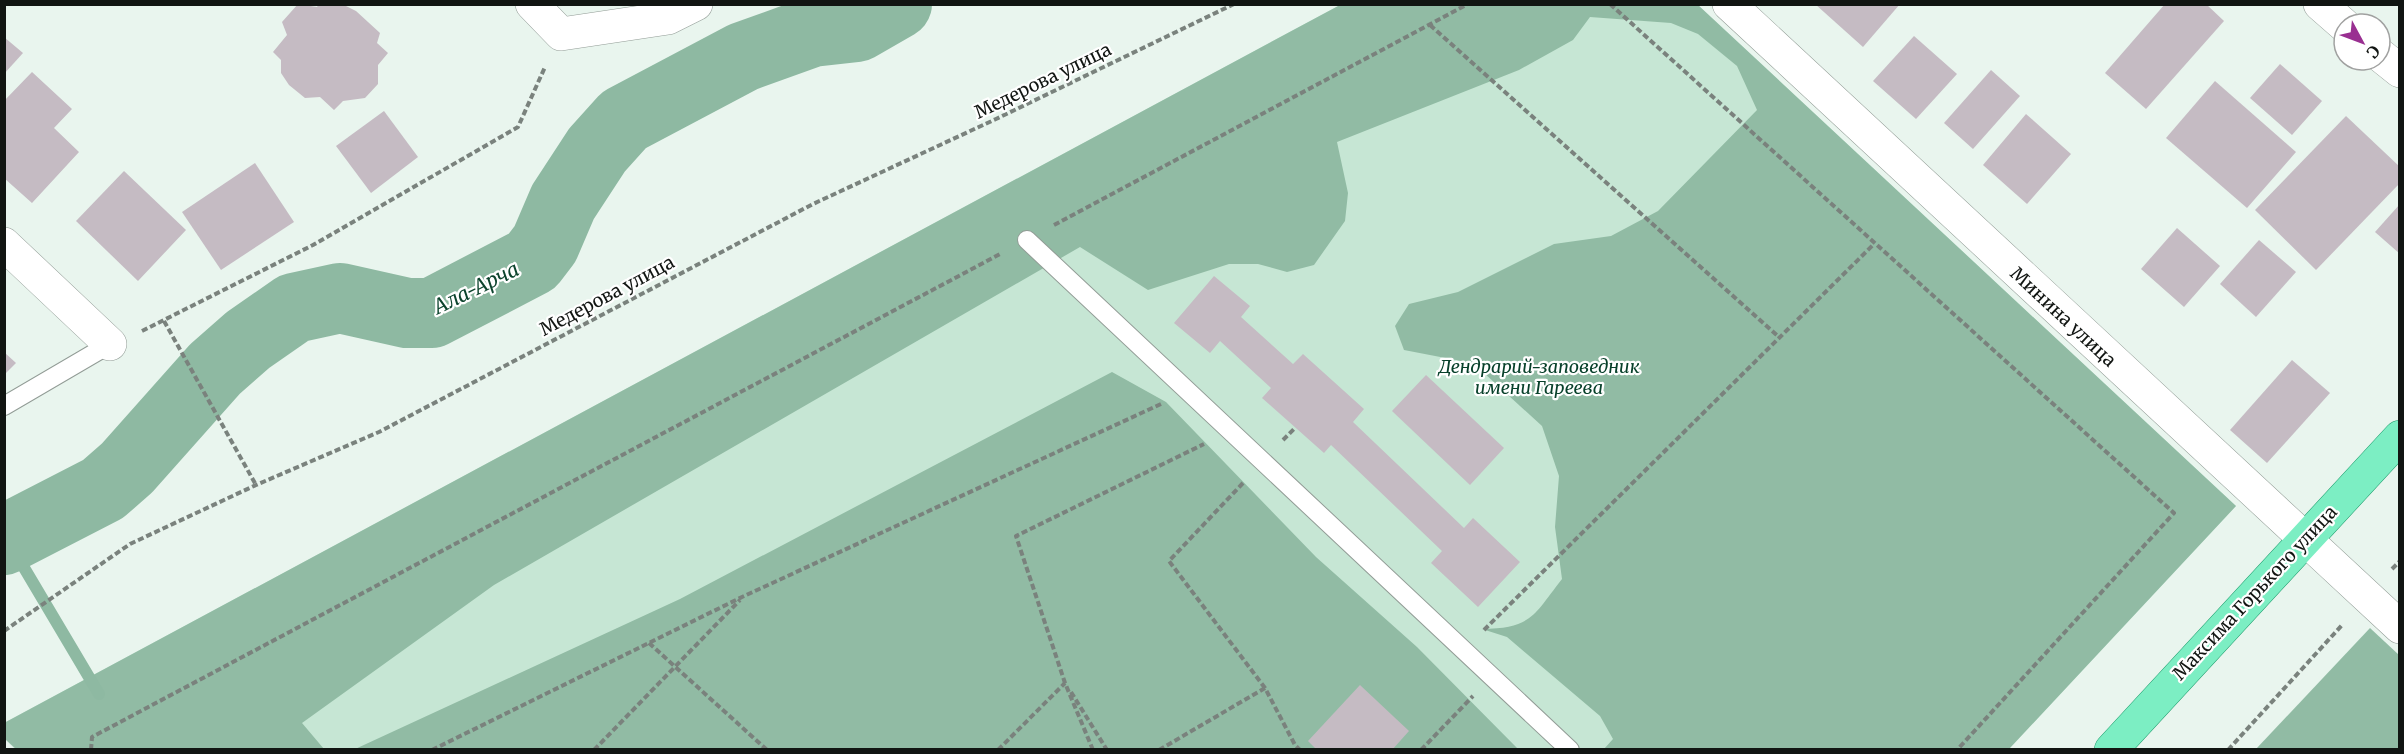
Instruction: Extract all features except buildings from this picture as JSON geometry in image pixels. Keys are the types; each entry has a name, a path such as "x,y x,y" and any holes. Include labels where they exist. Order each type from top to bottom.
{"main road":[{"name":"Максима Горького улица","path":"2111,750 2400,437"}],"street":[{"path":"532,4 561,34 668,18 696,4"},
{"name":"Минина улица","path":"1728,4 2400,627"},
{"path":"2320,4 2332,14"},
{"path":"4,244 110,344"}],"lane":[{"path":"1027,240 1264,460 1570,750"},
{"path":"4,406 110,344"}],"path":[{"name":"Медерова улица","path":"4,631 130,543 379,432 813,204 1007,114 1234,4"},
{"path":"91,750 92,737 1468,4"},
{"path":"1610,4 2174,513 1957,750"},
{"path":"1430,25 1779,337"},
{"path":"110,344 164,321 314,245 518,127 561,34"},
{"path":"1464,650 1874,244"},
{"path":"164,321 256,485"},
{"path":"432,750 742,597 1189,391"},
{"path":"1295,428 1169,561 1265,688 1295,745 1300,750"},
{"path":"1093,750 1065,683 1016,536 1231,430"},
{"path":"2228,750 2400,561"},
{"path":"594,750 742,597"},
{"path":"649,643 766,750"},
{"path":"1421,750 1492,676"},
{"path":"998,750 1065,683"},
{"path":"1065,683 1107,750"},
{"path":"1159,750 1265,688"}],"green space":[{"name":"Дендрарий-заповедник имени Гареева","path":"1340,5 1698,5 2236,506 2009,749 16,750 5,739 4,723"},
{"path":"1340,5 1698,5 2236,506 2009,749 1604,749 1613,739 1600,716 1507,637 1482,629 1512,626 1530,618 1562,579 1555,527 1559,476 1542,426 1484,373 1461,361 1404,350 1395,326 1409,304 1458,292 1554,244 1611,236 1658,211 1757,110 1737,66 1698,34 1671,23 1590,17 1573,40 1519,70 1337,142 1348,193 1345,221 1314,265 1287,272 1258,264 1229,264 1148,290 1080,247 494,585 302,723 324,749 16,749 5,739 4,723"},
{"path":"1112,372 1166,402 1316,557 1417,647 1518,749 353,750 680,599"},
{"path":"2370,628 2399,655 2399,749 2256,749"}],"waterway":[{"name":"Ала-Арча","path":"4,540 103,489 127,468 215,369 248,340 294,308 340,298 407,313 432,313 532,261 545,244 563,202 597,150 624,120 743,57 812,32 857,27 897,4"},
{"path":"7,539 99,694"}]}
